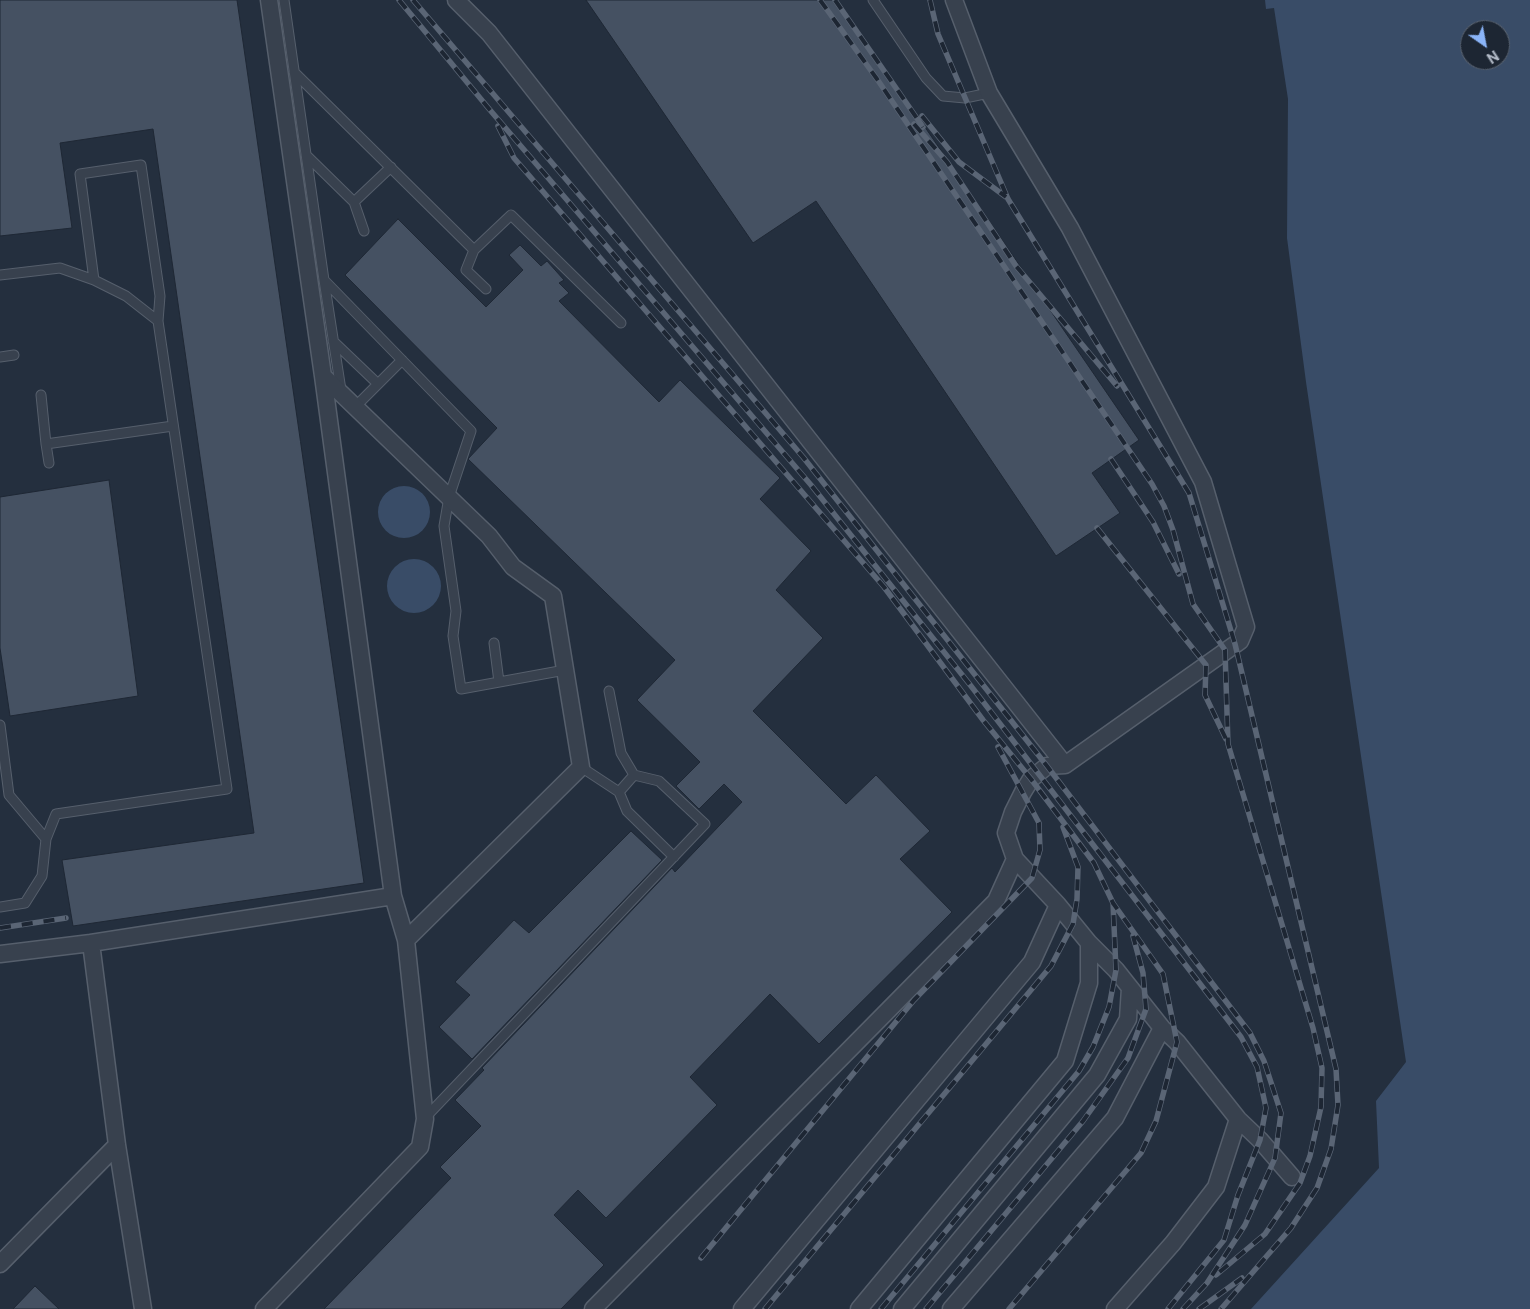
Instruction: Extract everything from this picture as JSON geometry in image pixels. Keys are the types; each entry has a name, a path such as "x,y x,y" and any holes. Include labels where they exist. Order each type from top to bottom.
{"street":[{"path":"264,1309 420,1147 425,1119 406,940 393,896 323,376 269,0"},
{"path":"456,0 489,33 1065,765"},
{"path":"954,0 989,93 1070,228 1203,482 1246,628 1240,641 1065,765 1047,766 1031,780 1023,792 1006,833 1015,859 1058,905 1089,943 1116,970 1162,1028 1177,1042 1238,1119 1260,1140 1292,1177"},
{"path":"323,376 489,536 512,568 553,596 581,767 406,940"},
{"path":"593,1309 996,901 1015,859"},
{"path":"0,954 91,943 393,896"},
{"path":"742,1309 1032,962 1058,905"},
{"path":"91,943 117,1145 142,1309"},
{"path":"859,1309 1065,1061 1089,983 1089,943"},
{"path":"902,1309 1097,1075 1128,1019 1130,988"},
{"path":"951,1309 1115,1118 1162,1028"},
{"path":"1115,1309 1173,1243 1216,1187 1238,1119"},
{"path":"0,1264 117,1145"}],"lane":[{"path":"284,0 341,394"},
{"path":"873,0 926,78 943,96 965,98 989,93"},
{"path":"294,72 474,250"},
{"path":"306,155 354,202 364,231"},
{"path":"0,907 25,903 42,876 46,839 56,814 226,788 158,321 160,296 141,165 80,174 94,280"},
{"path":"354,202 391,167"},
{"path":"486,289 466,270 474,250 511,215 621,322"},
{"path":"0,275 60,268 94,280 126,296 158,321"},
{"path":"324,280 471,431 449,497 444,526 456,611 453,636 461,689 565,670"},
{"path":"333,341 378,384"},
{"path":"0,357 14,354"},
{"path":"355,407 402,360"},
{"path":"40,395 49,463"},
{"path":"46,444 173,426"},
{"path":"494,644 499,682"},
{"path":"425,1119 704,824 659,781 634,775 622,753 609,691"},
{"path":"0,725 9,795 46,839"},
{"path":"581,767 619,792 627,811 674,856"},
{"path":"619,792 634,775"}],"water":[{"path":"1265,0 1530,0 1530,1309 1251,1309 1379,1168 1376,1101 1406,1062 1306,382 1287,238 1288,99 1274,8 1266,9"},
{"path":"399,486 409,486 423,493 430,507 430,517 423,531 409,538 399,538 389,534 382,527 378,517 378,507 382,497 389,490"},
{"path":"409,559 419,559 429,563 437,571 441,586 437,601 429,609 419,613 409,613 399,609 391,601 387,591 387,581 391,571 399,563"}],"building":[{"path":"0,0 237,0 364,883 73,926 62,860 254,833 153,129 60,143 72,228 0,236"},
{"path":"586,0 838,0 1139,440 1092,473 1120,513 1056,556 816,201 753,243"},
{"path":"398,219 486,307 523,270 509,255 520,245 541,266 547,261 564,280 559,283 569,293 559,301 659,402 680,380 780,478 760,499 811,551 776,590 823,638 753,711 846,804 876,775 930,831 900,859 952,912 819,1044 770,994 690,1077 717,1105 606,1218 578,1190 554,1215 604,1265 561,1309 324,1309 451,1178 440,1167 481,1126 455,1100 484,1070 482,1068 672,868 675,872 742,802 724,784 699,809 676,786 700,762 637,700 675,660 468,459 497,428 345,275"},
{"path":"109,480 138,696 10,716 0,648 0,497"},
{"path":"631,831 662,860 472,1059 439,1027 470,995 455,982 514,920 529,933"},
{"path":"35,1286 59,1309 13,1309"}],"railway":[{"path":"399,0 490,110 811,485 971,686 1241,1037 1257,1067 1266,1108 1260,1140 1238,1195 1224,1240 1168,1309"},
{"path":"413,0 803,457 1047,766 1250,1033 1264,1061 1281,1113 1275,1158 1245,1225 1207,1283 1183,1309"},
{"path":"820,0 877,79 1152,484 1164,506 1173,530 1193,604 1225,650 1228,744 1313,1028 1322,1068 1321,1107 1310,1156 1300,1183 1265,1234 1216,1275"},
{"path":"835,0 923,127"},
{"path":"930,0 938,34 1008,199 1189,493 1235,644 1336,1069 1338,1105 1331,1149 1317,1188 1291,1228 1221,1309"},
{"path":"922,116 959,162 1006,197"},
{"path":"914,124 947,162 1016,266 1117,386"},
{"path":"498,126 514,158 884,587 983,720 1031,779 1094,863 1113,903 1163,974 1177,1042 1156,1121 1141,1153 1009,1309"},
{"path":"1111,459 1153,522 1179,574"},
{"path":"1097,528 1206,665 1205,695 1226,739"},
{"path":"701,1258 914,1000 1032,878 1040,850 1039,823 998,747"},
{"path":"765,1309 1051,966 1073,924 1077,899 1078,867 1063,827"},
{"path":"881,1309 1079,1071 1093,1047 1109,1007 1116,970 1113,903"},
{"path":"0,928 66,918"},
{"path":"926,1309 1083,1121 1128,1058 1146,1009 1143,973 1133,936"},
{"path":"1199,1309 1242,1278"}]}
